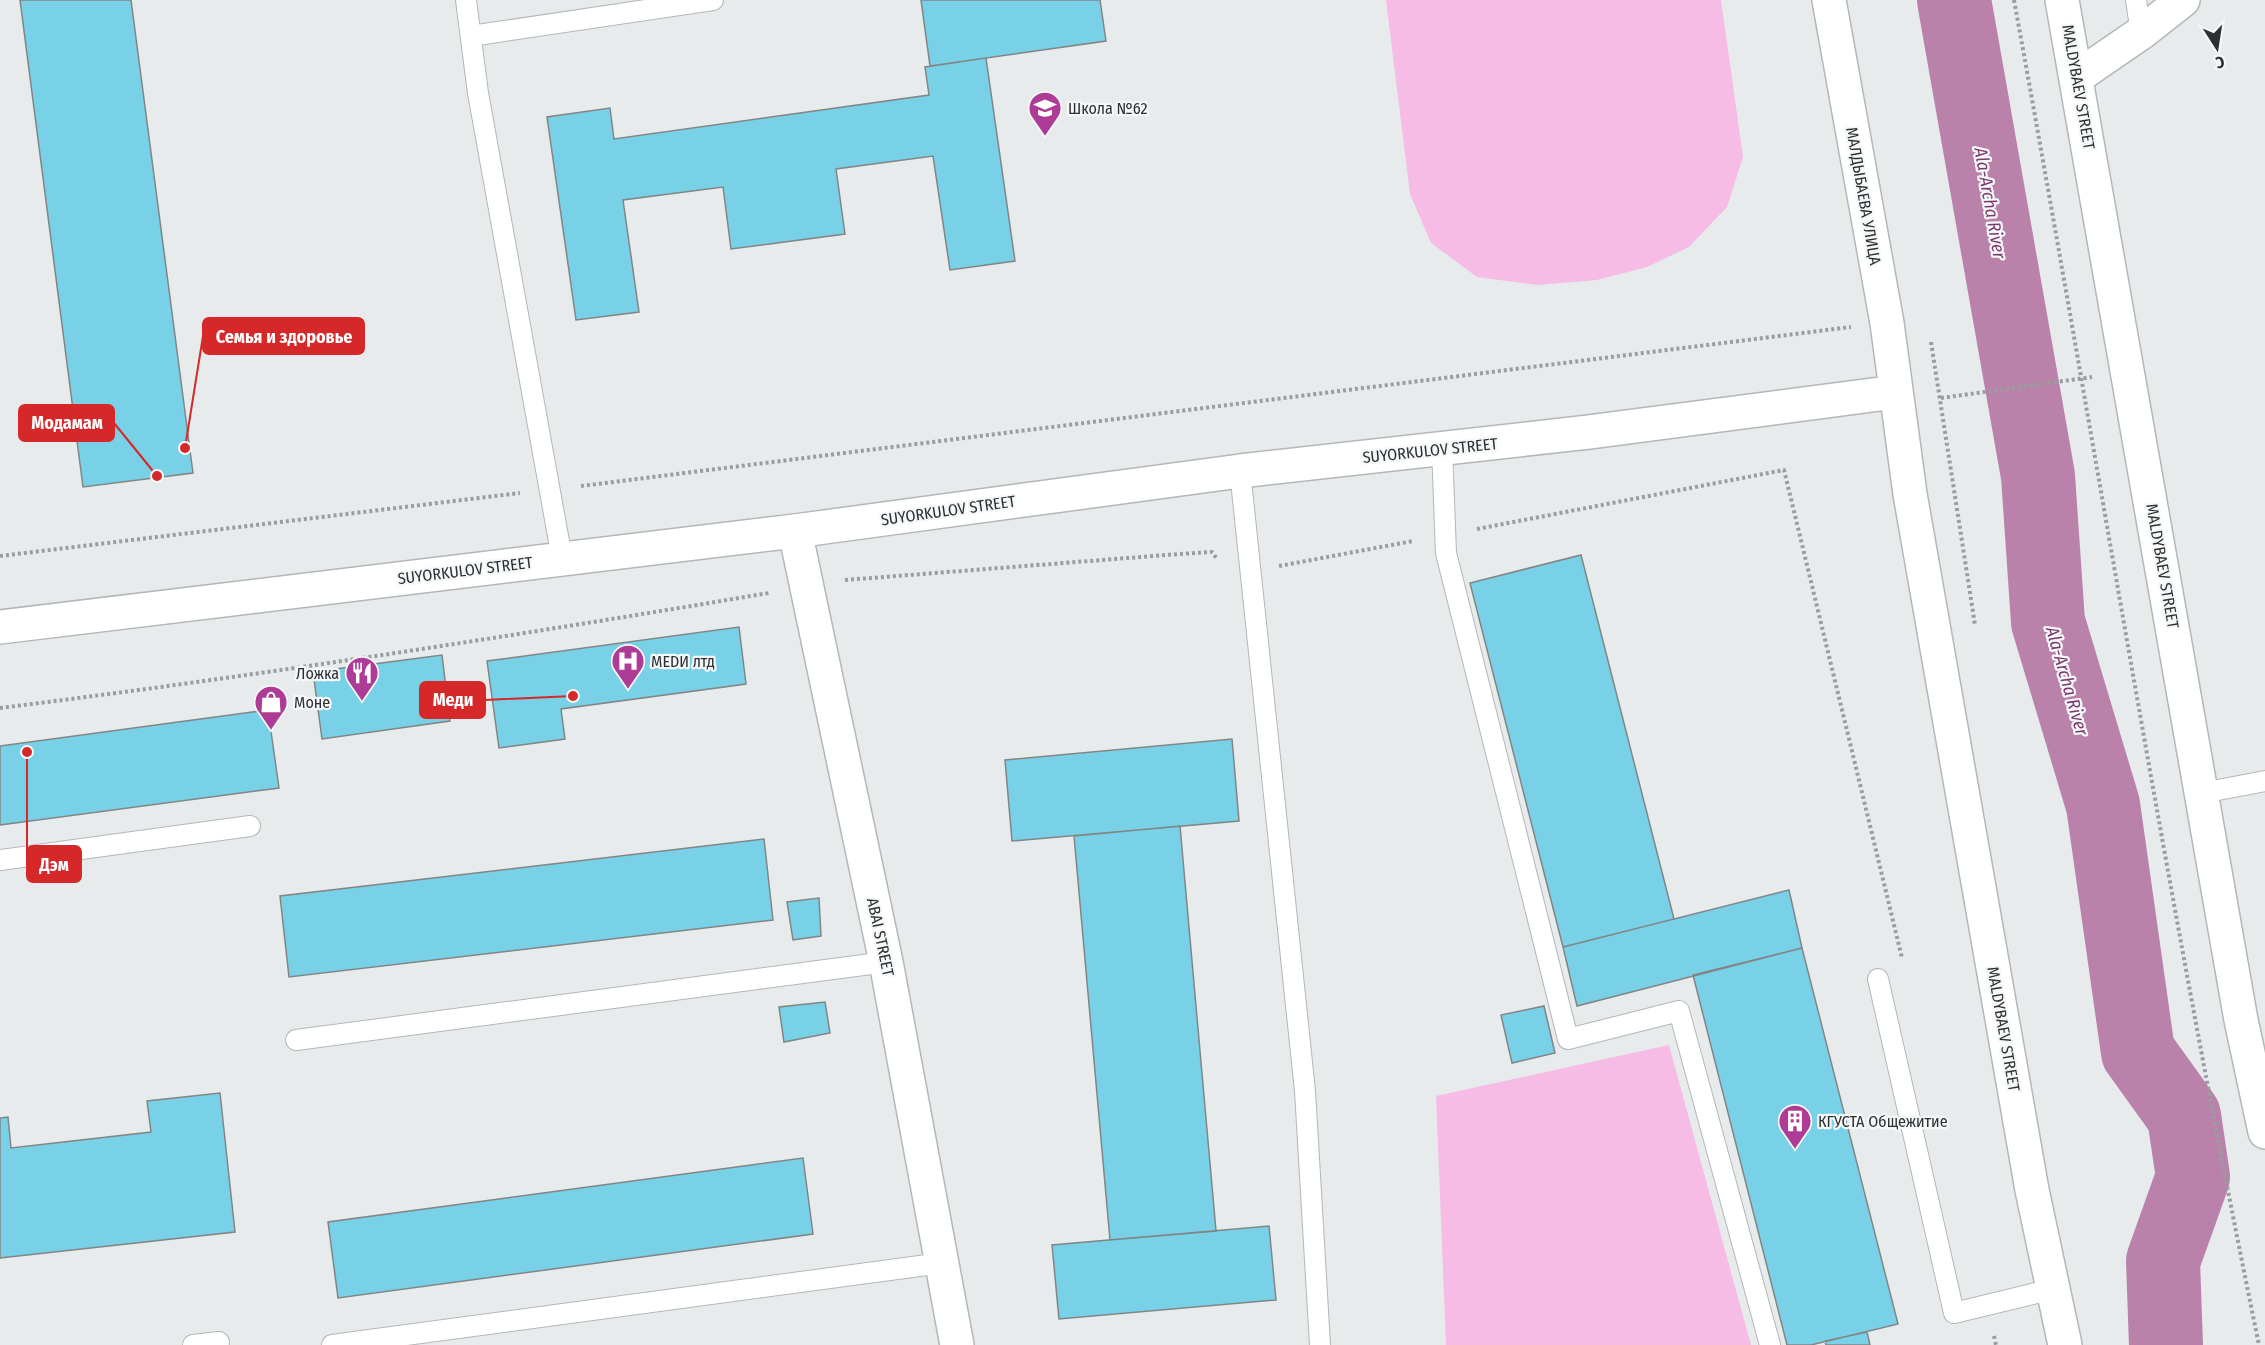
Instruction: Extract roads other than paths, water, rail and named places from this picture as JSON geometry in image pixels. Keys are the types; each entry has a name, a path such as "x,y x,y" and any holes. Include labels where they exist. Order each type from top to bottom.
{"street":[{"name":"МАЛДЫБАЕВА УЛИЦА","path":"1828,0 1887,323 1895,392"},
{"name":"MALDYBAEV STREET","path":"2062,0 2241,1020 2264,1125"},
{"path":"2077,77 2141,33 2183,0"},
{"name":"MALDYBAEV STREET","path":"1895,392 1910,494 2028,1167 2065,1345"},
{"name":"SUYORKULOV STREET","path":"0,627 795,531 1240,471 1589,432 1895,392"},
{"name":"ABAI STREET","path":"795,531 886,962 957,1345"}],"lane":[{"path":"466,0 562,558"},
{"path":"471,36 713,0"},
{"path":"2136,0 2141,33"},
{"path":"1442,448 1446,553 1568,1039 1679,1011 1770,1345"},
{"path":"1240,471 1305,1091 1320,1345"},
{"path":"2202,793 2265,781"},
{"path":"0,860 250,826"},
{"path":"296,1040 886,962"},
{"path":"1878,979 1954,1313 2053,1289"},
{"path":"332,1345 942,1263"},
{"path":"193,1345 219,1342"}],"waterway":[{"name":"Ala-Archa River","path":"1954,0 2038,476 2048,622 2103,805 2138,1052 2184,1116 2193,1177 2163,1261 2166,1345"}],"place":[{"name":"Школа №62","path":"1045,137"},
{"name":"Семья и здоровье","path":"185,448"},
{"name":"Модамам","path":"157,476"},
{"name":"МЕDИ лтд","path":"628,690"},
{"name":"Меди","path":"573,696"},
{"name":"Ложка","path":"362,702"},
{"name":"Моне","path":"271,731"},
{"name":"Дэм","path":"27,752"},
{"name":"КГУСТА Общежитие","path":"1795,1150"}]}
